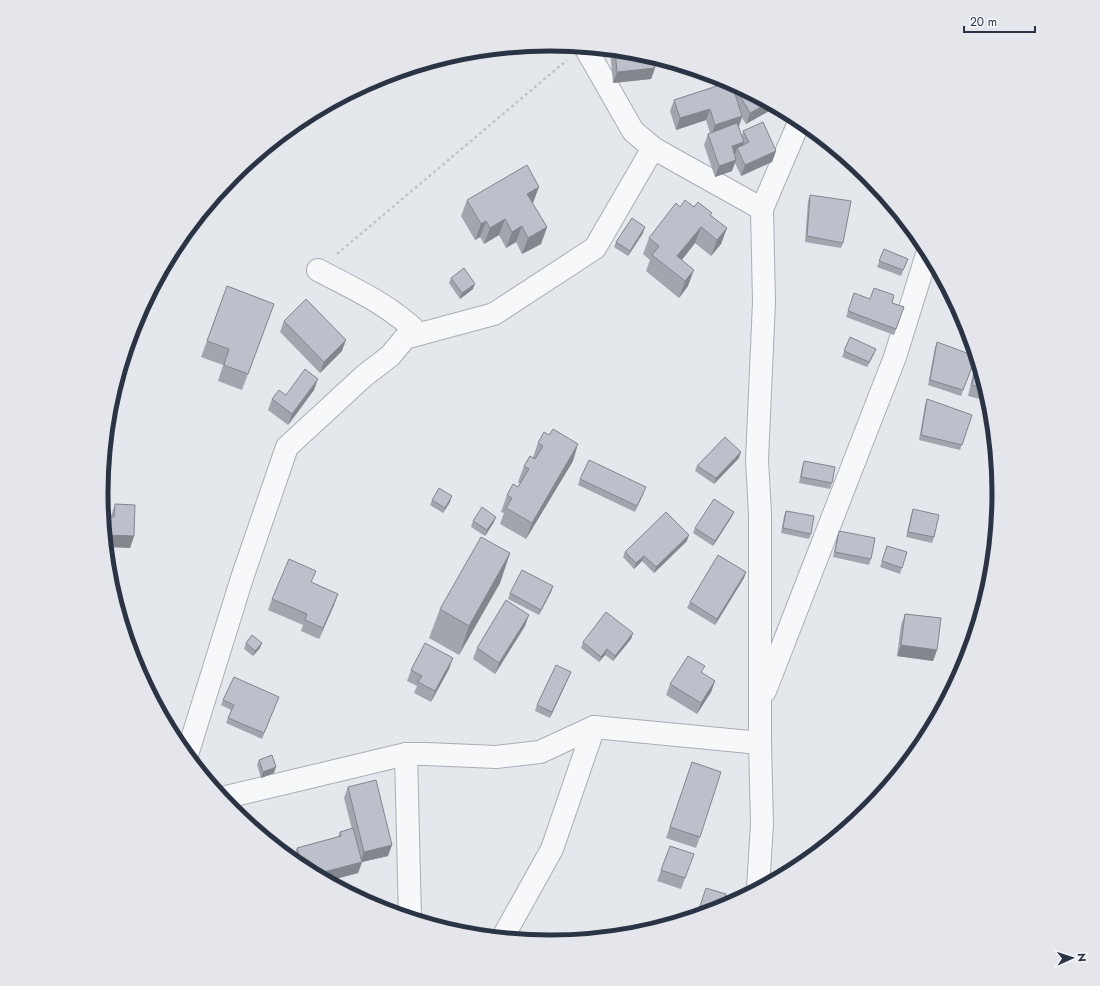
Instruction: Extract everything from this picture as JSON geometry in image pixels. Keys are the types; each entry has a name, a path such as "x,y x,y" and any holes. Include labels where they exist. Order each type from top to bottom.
{"street":[{"path":"578,52 633,131 653,148 762,209"},
{"path":"758,882 762,824 760,743 760,514 757,460 764,302 762,209 797,126"},
{"path":"189,748 242,578 287,447 364,376 390,356 405,338 494,314 595,248 653,148"},
{"path":"760,703 895,357 925,259"},
{"path":"318,270 378,301 408,323 419,334"},
{"path":"229,796 406,754 496,757 540,752 594,726 760,743"},
{"path":"506,932 552,849 594,726"},
{"path":"406,754 410,913"}],"path":[{"path":"318,270 578,52"}],"building":[{"path":"616,56 655,64 655,68 617,72"},
{"path":"719,85 735,92 742,116 715,125 710,109 680,118 674,100"},
{"path":"739,94 763,106 750,113"},
{"path":"763,122 776,151 745,165 737,148 749,142 743,131"},
{"path":"737,123 744,142 732,146 736,160 719,166 708,134"},
{"path":"527,165 539,187 527,194 547,227 528,238 522,226 512,232 505,219 490,228 486,221 481,224 467,200"},
{"path":"810,195 851,201 843,243 807,236"},
{"path":"685,200 694,207 698,202 712,213 710,215 727,228 717,240 701,227 677,256 694,270 685,281 652,255 659,246 649,238 676,203 680,207"},
{"path":"632,218 645,227 630,251 616,242"},
{"path":"884,249 908,259 903,270 879,261"},
{"path":"464,268 475,284 462,293 451,278"},
{"path":"227,286 274,304 248,374 224,365 229,349 207,341"},
{"path":"874,288 894,295 892,303 904,307 896,329 848,311 854,293 870,299"},
{"path":"306,299 346,340 324,362 284,321"},
{"path":"850,337 876,349 869,362 844,351"},
{"path":"937,342 970,354 973,365 963,390 930,380"},
{"path":"305,369 318,379 292,414 272,399 279,390 286,395"},
{"path":"975,372 979,387 972,385"},
{"path":"927,399 972,415 962,445 921,435"},
{"path":"553,429 578,444 532,523 506,508 512,498 507,495 513,484 518,487 529,469 524,466 530,456 535,459 543,446 538,443 544,432 549,435"},
{"path":"725,437 741,452 716,478 697,466"},
{"path":"589,460 646,487 637,506 580,479"},
{"path":"804,461 835,467 832,483 801,477"},
{"path":"439,488 452,496 445,508 432,500"},
{"path":"714,499 734,512 715,541 695,528"},
{"path":"115,504 135,505 134,536 110,535 109,517 114,517"},
{"path":"482,507 496,517 487,530 473,521"},
{"path":"913,509 939,515 934,537 908,532"},
{"path":"786,511 814,516 811,534 783,528"},
{"path":"666,512 689,535 656,567 644,556 636,563 625,552"},
{"path":"839,531 875,538 871,559 835,552"},
{"path":"481,537 510,553 469,626 440,609"},
{"path":"887,546 907,552 902,568 882,561"},
{"path":"718,555 746,572 717,619 690,602"},
{"path":"289,559 316,571 311,582 338,594 323,628 305,620 307,614 272,599"},
{"path":"522,570 553,586 541,610 510,593"},
{"path":"506,600 529,615 499,663 477,648"},
{"path":"606,612 633,633 615,656 607,649 601,657 583,642"},
{"path":"905,614 941,618 937,650 901,645"},
{"path":"252,635 262,643 255,651 246,643"},
{"path":"425,643 453,658 435,691 418,682 422,676 411,670"},
{"path":"688,656 705,666 701,672 715,681 701,703 670,684"},
{"path":"556,665 571,672 552,712 537,705"},
{"path":"234,677 279,697 264,733 228,718 234,705 223,700"},
{"path":"272,755 276,767 263,772 259,760"},
{"path":"692,762 721,772 700,837 670,827"},
{"path":"376,780 392,845 364,852 348,787"},
{"path":"353,828 362,862 323,872 297,856 299,855 297,848 341,836 340,832"},
{"path":"670,846 694,854 685,878 661,870"},
{"path":"706,888 726,894 725,898 699,909"}]}
